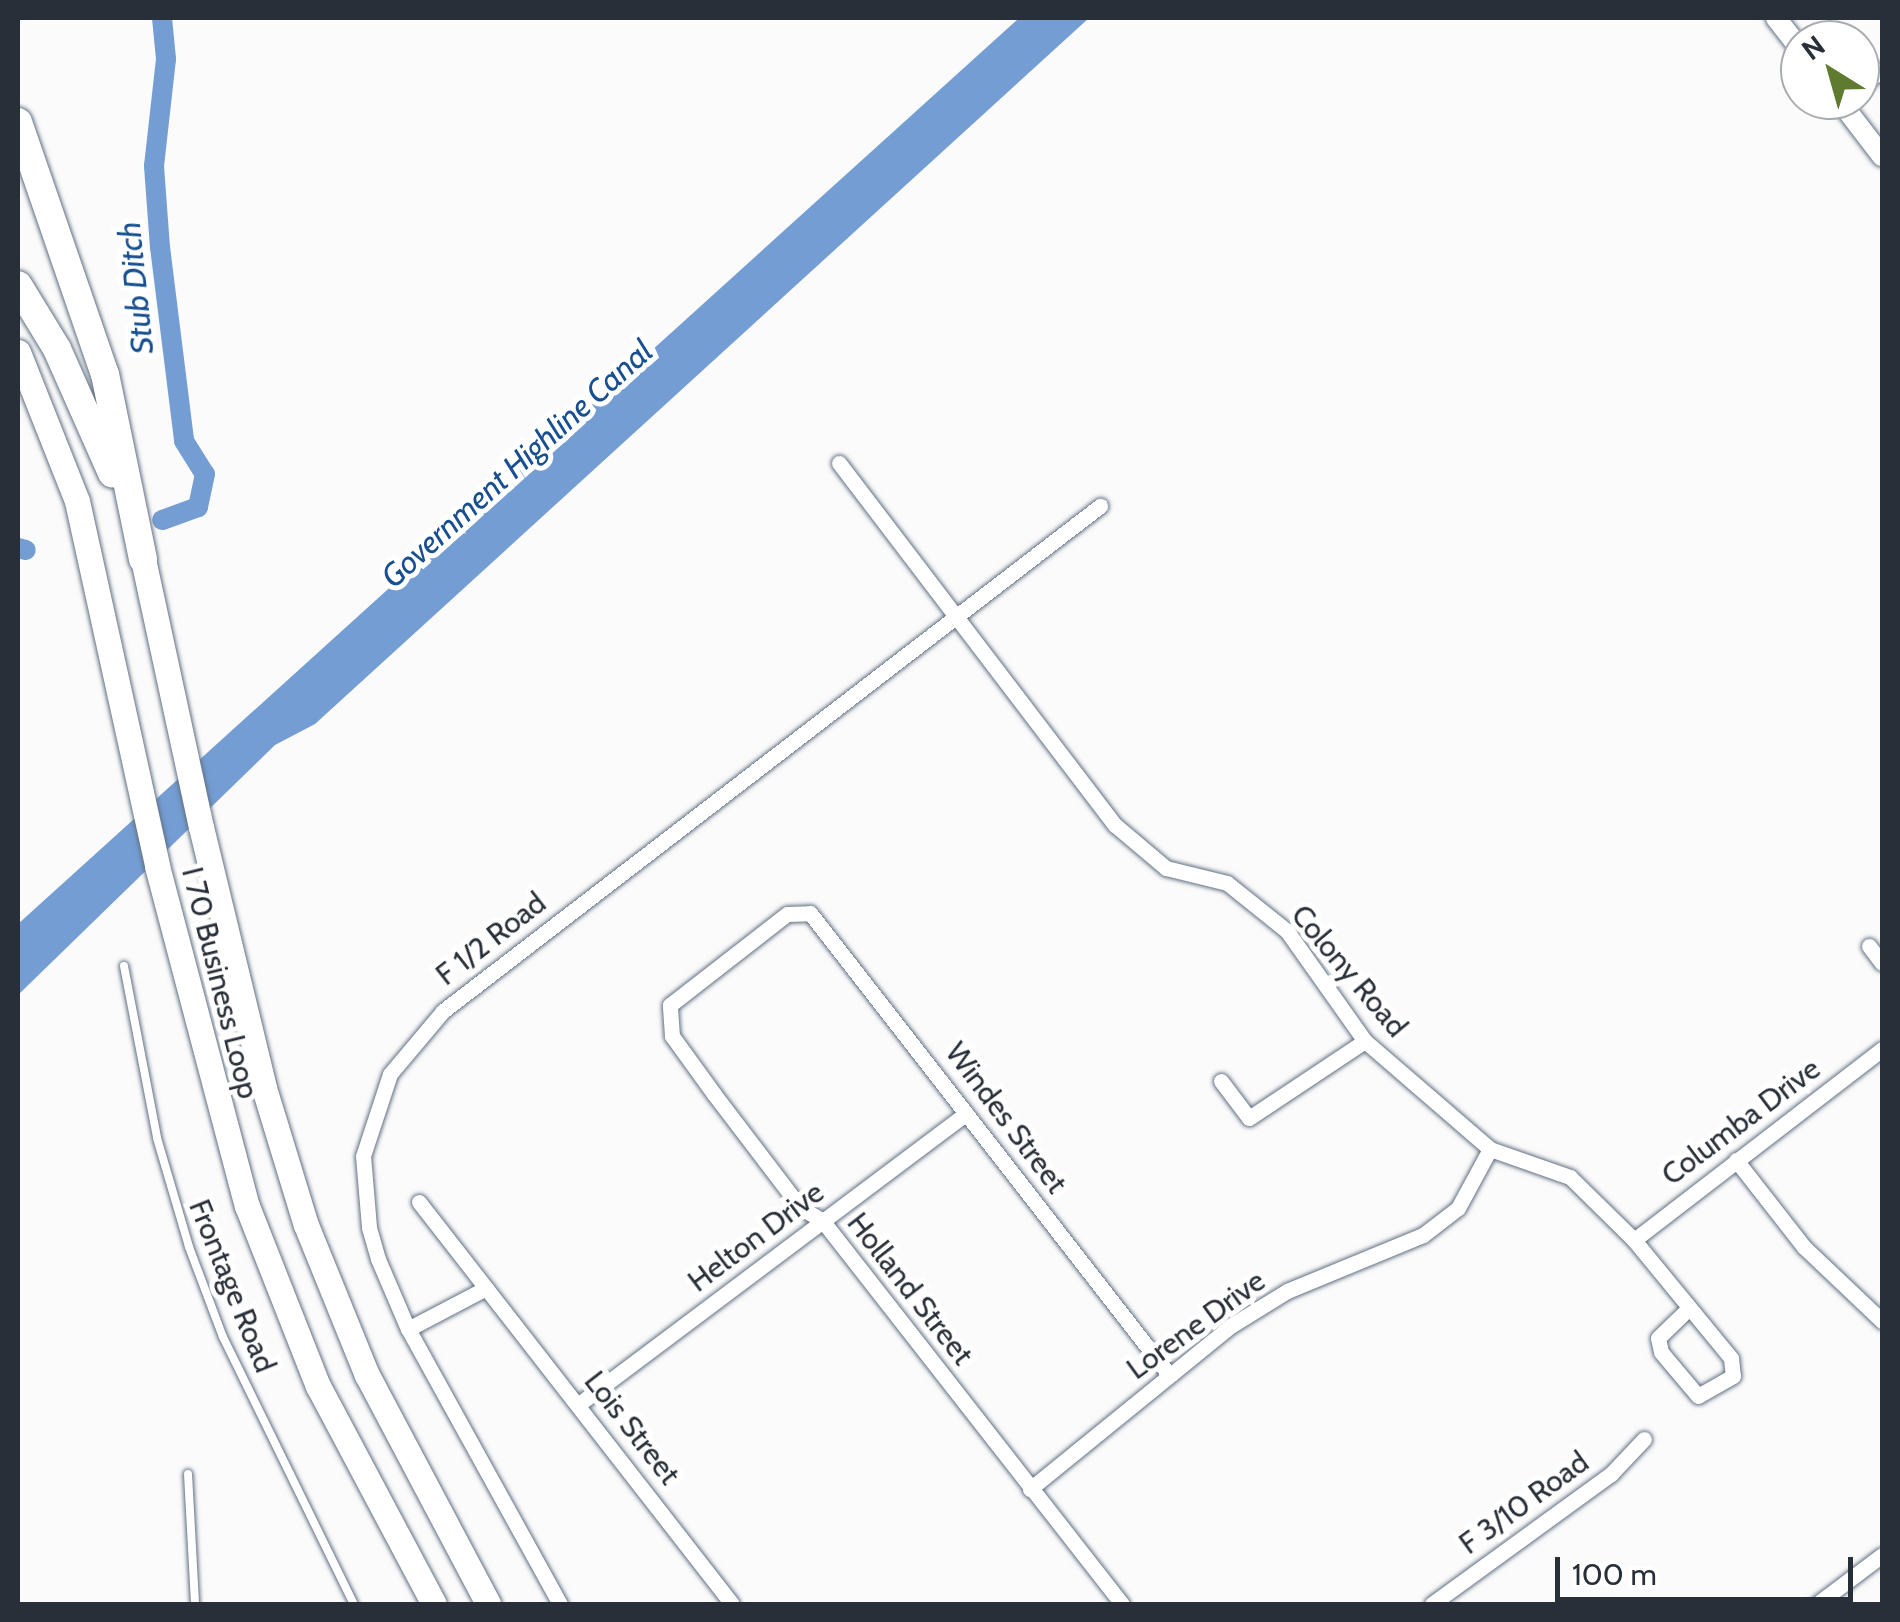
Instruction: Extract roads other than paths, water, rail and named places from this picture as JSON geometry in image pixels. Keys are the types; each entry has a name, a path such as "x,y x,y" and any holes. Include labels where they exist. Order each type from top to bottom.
{"highway":[{"path":"18,122 100,358 144,559"},
{"path":"18,285 58,350 101,443 144,559"}],"main road":[{"name":"I 70 Business Loop","path":"18,352 77,501 158,866 216,1104 274,1279 318,1386 434,1604"},
{"name":"I 70 Business Loop","path":"144,559 200,827 264,1088 306,1226 367,1374 488,1604"},
{"path":"403,1549 418,1604"}],"street":[{"path":"1855,120 1882,156"},
{"name":"Colony Road","path":"839,463 1115,826 1166,868 1227,883 1287,931 1366,1041 1490,1149 1570,1177 1634,1240 1686,1311 1700,1316 1734,1368 1724,1384 1698,1396 1661,1352 1658,1338 1686,1311"},
{"name":"F 1/2 Road","path":"560,1604 408,1330 368,1228 364,1156 390,1074 410,1046 444,1011 1100,506"},
{"name":"Windes Street","path":"787,914 810,912 824,924 1170,1376"},
{"name":"Holland Street","path":"787,914 670,1004 672,1036 800,1206 822,1221 1122,1604"},
{"path":"1869,946 1882,963"},
{"path":"1221,1080 1248,1118 1366,1041"},
{"name":"Columba Drive","path":"1634,1240 1882,1049"},
{"name":"Helton Drive","path":"579,1404 966,1113"},
{"name":"Lorene Drive","path":"1030,1489 1170,1376 1286,1291 1423,1235 1458,1208 1490,1149"},
{"path":"1736,1160 1811,1255 1882,1320"},
{"name":"Lois Street","path":"419,1202 732,1604"},
{"path":"408,1330 486,1288"},
{"name":"F 3/10 Road","path":"1432,1604 1610,1474 1644,1439"},
{"path":"1817,1604 1882,1554"}],"lane":[{"name":"Frontage Road","path":"124,966 157,1138 189,1247 230,1352 354,1604"},
{"path":"188,1474 194,1604"}],"water":[{"path":"1019,18 1089,18 315,724 275,745 18,995 18,924"}],"waterway":[{"name":"Stub Ditch","path":"162,18 166,59 154,166 160,247 184,441 205,474 198,507 162,520"},
{"name":"Stub Ditch","path":"18,548 26,550"}],"water label":[{"name":"Government Highline Canal","path":"517,464"}]}
